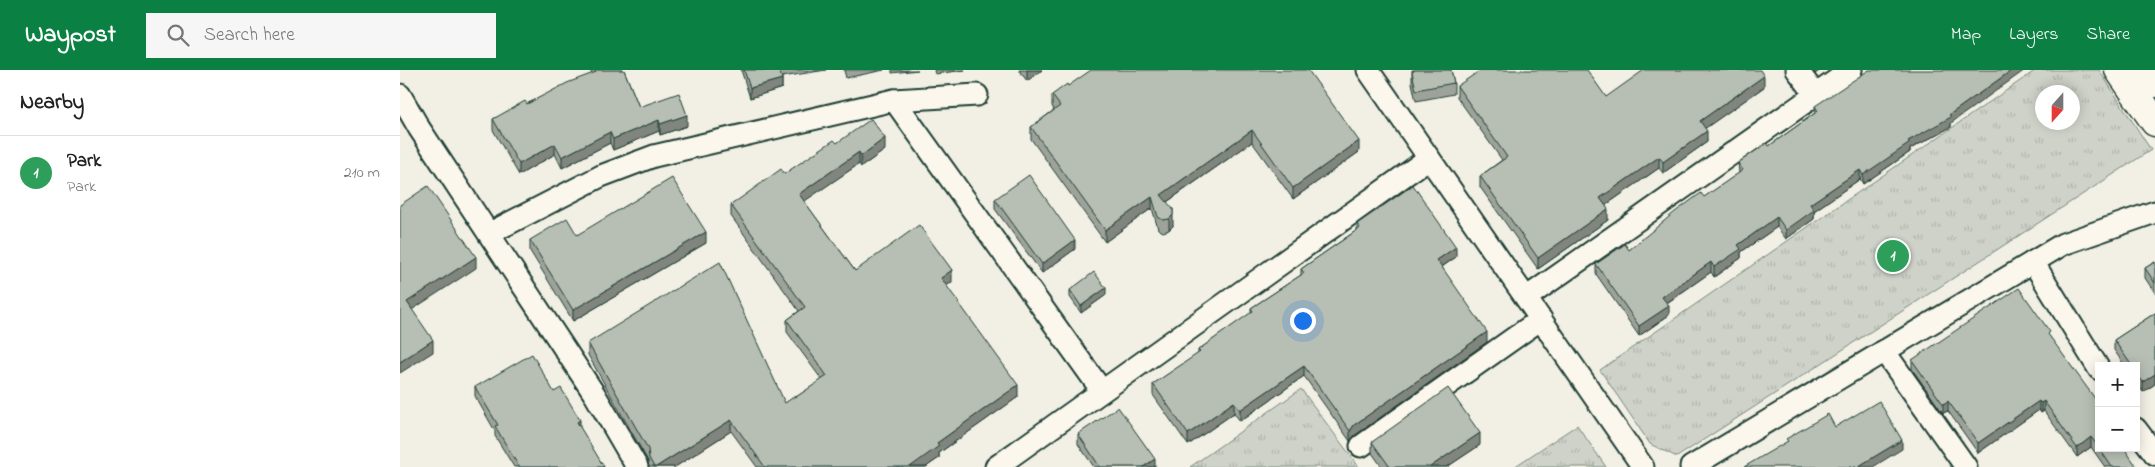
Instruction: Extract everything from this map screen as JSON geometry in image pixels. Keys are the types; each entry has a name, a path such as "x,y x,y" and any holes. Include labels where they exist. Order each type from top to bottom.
{"main road":[{"path":"2119,70 2155,122"},
{"path":"2146,70 2155,83"}],"street":[{"path":"1368,70 1643,467"},
{"path":"1796,70 1816,95"},
{"path":"1526,298 1851,70"},
{"path":"400,95 419,128 595,395 637,467"},
{"path":"490,234 601,176 654,156 894,100 977,95"},
{"path":"894,100 1102,391"},
{"path":"996,467 1429,158"},
{"path":"1691,467 2064,244 2155,212"},
{"path":"2033,262 2095,363"},
{"path":"1361,446 1541,319"},
{"path":"1884,351 1966,467"},
{"path":"2140,434 2155,454"}],"green space":[{"path":"2036,70 2099,70 2151,150 1677,457 1650,444 1600,370"},
{"path":"1301,389 1359,467 1190,467"},
{"path":"1577,425 1606,467 1514,467"}],"building":[{"path":"595,70 624,70 639,107 679,93 687,115 660,124 659,120 613,139 610,132 562,157 555,144 519,164 493,119 525,101 527,104 567,83 596,72"},
{"path":"744,70 779,70 782,79 750,88"},
{"path":"1091,70 1308,70 1359,141 1293,188 1252,130 1161,195 1173,209 1173,215 1169,219 1163,220 1158,217 1152,197 1105,230 1031,127 1060,106 1052,95"},
{"path":"1414,70 1451,70 1454,83 1416,90 1412,72"},
{"path":"1481,70 1587,70 1606,97 1644,70 1760,70 1764,76 1700,121 1707,131 1663,162 1659,157 1600,198 1608,209 1538,258 1480,176 1507,157 1457,86"},
{"path":"1869,70 2012,70 1949,115 1951,117 1908,141 1910,143 1863,175 1860,170 1810,204 1814,210 1786,230 1777,217 1738,245 1741,249 1714,267 1711,262 1662,297 1669,306 1639,326 1596,264 1625,244 1629,250 1701,193 1704,197 1743,170 1738,163 1767,143 1769,146 1818,111 1815,106"},
{"path":"871,119 885,138 861,156 859,152 799,194 855,271 919,225 952,270 941,278 1018,385 937,443 939,446 910,467 765,467 731,420 654,467 649,458 648,449 588,343 720,262 785,403 827,376 787,320 805,307 731,205 781,169 784,174 834,140 837,143"},
{"path":"1029,175 1075,240 1042,264 995,199"},
{"path":"672,178 706,232 573,310 530,240 567,218 577,235"},
{"path":"1413,185 1456,247 1437,260 1487,332 1354,425 1350,431 1304,366 1240,410 1234,402 1188,434 1153,384 1200,352 1198,350 1253,311 1251,308 1304,273 1301,269 1360,228 1357,224"},
{"path":"428,186 476,257 407,302 433,340 400,362 400,205"},
{"path":"2155,262 2155,283 2145,268"},
{"path":"1094,272 1106,288 1081,306 1070,290"},
{"path":"2019,288 2050,332 2048,334 2095,399 2095,442 2091,437 2077,448 2044,401 2041,403 2039,401 1978,443 1948,401 1943,404 1912,360"},
{"path":"2155,313 2155,374 2143,382 2140,378 2140,362 2129,362 2114,340"},
{"path":"532,354 554,392 561,388 580,420 577,422 604,467 519,467 495,426 498,425 475,387"},
{"path":"1448,388 1480,433 1430,467 1390,467 1372,442"},
{"path":"1879,401 1902,440 1860,467 1744,467 1828,414 1835,427"},
{"path":"1118,407 1155,459 1143,467 1100,467 1078,434"},
{"path":"2102,452 2127,452 2137,467 2112,467"}],"place":[{"name":"Park","path":"1893,256"}]}
